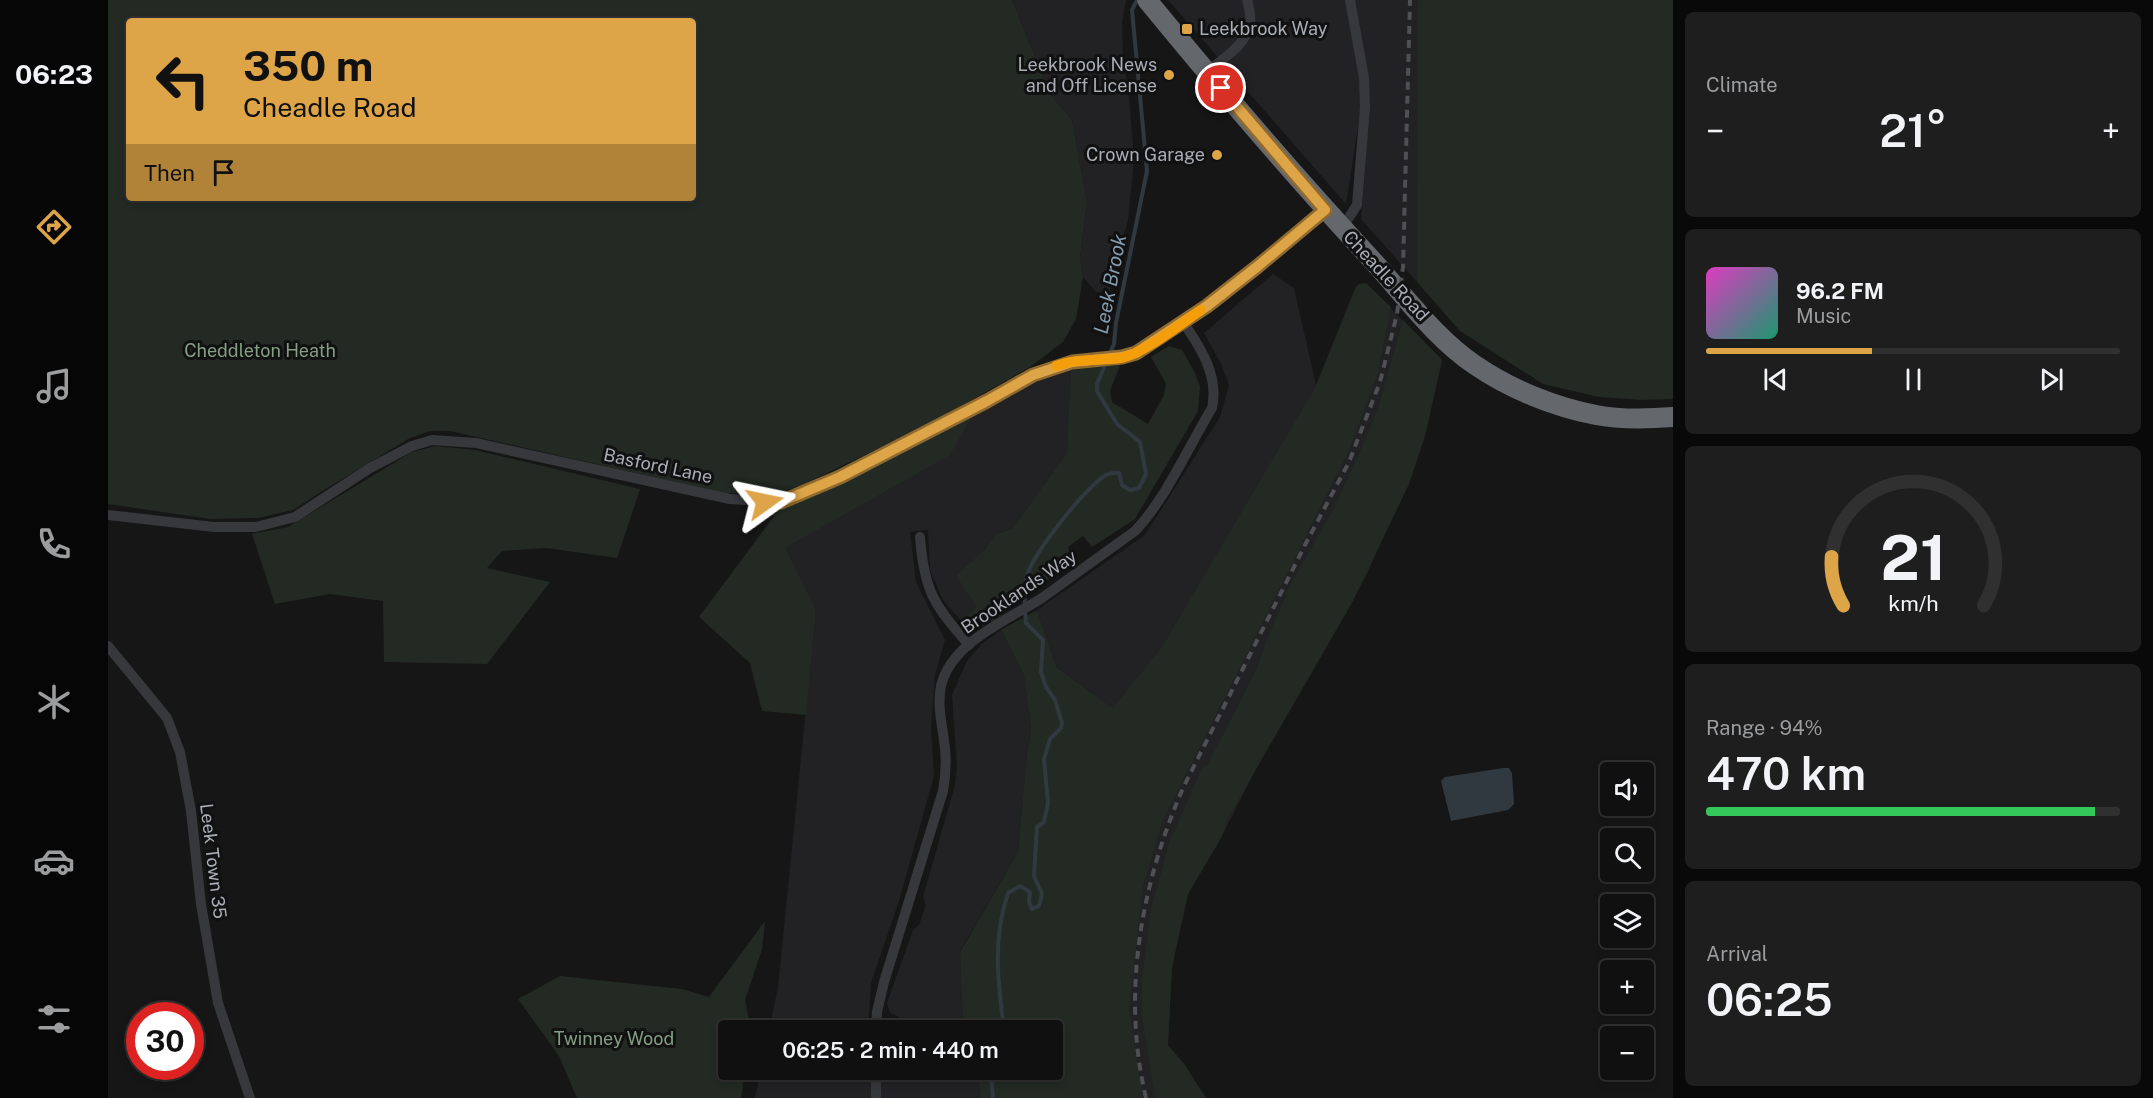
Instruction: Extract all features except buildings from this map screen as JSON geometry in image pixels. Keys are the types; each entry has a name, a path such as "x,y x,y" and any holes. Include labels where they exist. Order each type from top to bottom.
{"highway":[{"name":"Cheadle Road","path":"1147,0 1325,210 1449,344 1474,364 1527,393 1597,416 1673,417"}],"street":[{"path":"1207,72 1242,42 1248,32 1251,21 1247,0"},
{"path":"1340,226 1348,219 1357,205 1365,107 1365,78 1350,0"},
{"name":"Basford Lane","path":"108,515 214,527 256,526 295,517 370,468 412,446 432,440 476,443 730,499 781,502 840,477 1033,375 1072,362 1122,357 1136,353 1183,322 1258,266 1325,210"},
{"name":"Brooklands Way","path":"876,1020 884,982 943,791 946,768 939,701 941,684 954,660 969,645 1008,616 1039,600 1135,531 1146,520 1212,408 1215,395 1214,382 1198,344 1183,322"},
{"path":"920,537 922,565 929,590 937,606 969,645"},
{"name":"Leek Town 35","path":"108,646 166,718 180,752 191,811 201,904 218,1003 250,1098"},
{"path":"876,1080 876,1098"}],"shaded area":[{"path":"1012,0 1126,0 1122,23 1123,55 1134,159 1128,221 1118,252 1110,292 1096,292 1083,277 1080,258 1087,202 1072,120 1050,94"},
{"path":"1168,0 1440,0 1433,288 1417,282 1361,219 1368,80 1364,89 1346,204"},
{"path":"1273,274 1294,288 1316,385 1355,288 1359,284 1366,283 1442,360 1425,436 1409,484 1366,576 1260,761 1221,838 1188,894 1172,967 1168,1045 1182,1098 1105,1098 1113,708 1057,668 1037,610 1145,535 1220,417 1229,385 1221,364 1204,333"},
{"path":"1071,368 1068,453 1012,529 997,533 984,550 978,607 961,621 943,600 930,570 928,530 910,532 916,582 945,640 935,675 931,727 934,776 899,901 871,983 869,1020 771,1020 778,987 816,610 784,548 949,455 974,413 1038,378"},
{"path":"1001,630 1024,676 1031,730 1018,852 960,951 963,1020 903,1020 890,1012 887,1003 913,930 919,925 926,905 923,897 955,785 957,767 952,695 967,661 982,644"},
{"path":"1509,768 1512,773 1514,804 1508,810 1451,821 1441,781 1445,777"},
{"path":"759,1080 872,1080 873,1098 755,1098"},
{"path":"879,1080 979,1080 980,1098 880,1098"}],"green space":[{"name":"Cheddleton Heath","path":"108,0 1012,0 1050,94 1072,120 1087,202 1080,258 1083,277 1076,319 1063,342 1030,367 928,425 804,484 777,494 724,493 450,431 430,431 410,438 293,510 258,518 210,519 108,504"},
{"path":"1418,0 1673,0 1673,399 1643,400 1599,397 1543,384 1460,331 1417,282"},
{"path":"1366,283 1391,307 1378,373 1349,451 1162,822 1143,887 1129,1009 1143,1098 980,1098 979,1080 1063,1080 1063,1020 963,1020 960,952 1018,852 1031,730 1024,676 1001,630 1037,610 1057,668 1113,708 1162,647 1316,386 1359,284"},
{"path":"1403,320 1442,360 1425,436 1409,484 1353,601 1228,818 1221,838 1188,894 1172,967 1168,1045 1185,1065 1206,1098 1155,1098 1142,1017 1142,978 1151,910 1169,843 1202,768 1208,764 1257,668 1290,585 1332,512 1358,456 1378,409"},
{"path":"1169,346 1182,350 1194,371 1200,386 1198,411 1135,519 1092,547 1083,536 1068,547 1072,566 1041,584 990,623 971,629 962,629 961,621 977,607 956,576 984,550 997,533 1012,529 1067,453 1071,368 1121,363 1110,391 1112,402 1148,424 1164,395 1166,384 1151,357"},
{"path":"974,413 950,455 785,548 816,610 806,715 762,711 750,663 699,617 777,512"},
{"path":"435,446 475,450 640,489 617,558 547,548 502,551 487,568 550,582 487,664 384,662 383,601 330,594 275,604 252,534 288,527 412,452"},
{"name":"Twinney Wood","path":"765,921 762,949 745,1000 749,1020 718,1020 718,1080 744,1080 741,1098 577,1098 559,1056 518,999 560,976 682,989 709,997"}],"waterway":[{"name":"Leek Brook","path":"1003,1020 998,945 1003,910 1008,893 1020,886 1030,892 1029,902 1032,909 1039,906 1042,894 1034,876 1037,827 1044,822 1048,803 1044,759 1050,739 1061,728 1062,723 1055,700 1046,687 1041,672 1043,640 1026,623 1026,579 1033,563 1051,535 1097,482 1108,474 1119,473 1122,485 1130,490 1139,488 1146,474 1140,442 1117,424 1097,391 1097,384 1114,344 1116,323 1147,171 1132,10 1137,0"},
{"name":"Leek Brook","path":"991,1080 993,1098"}],"railway":[{"path":"1146,1098 1135,1019 1139,940 1146,901 1168,825 1183,788 1349,462 1380,382 1397,314 1403,267 1410,0"}],"slow traffic":[{"path":"1056,366 1136,353 1201,310"}],"place":[{"name":"Leekbrook Way","path":"1187,29"},
{"name":"Leekbrook News and Off License","path":"1169,75"},
{"name":"Crown Garage","path":"1217,155"}],"route":[{"path":"765,502 781,502 840,477 1033,375 1060,364 1122,357 1136,353 1207,306 1325,210 1221,88"}]}
